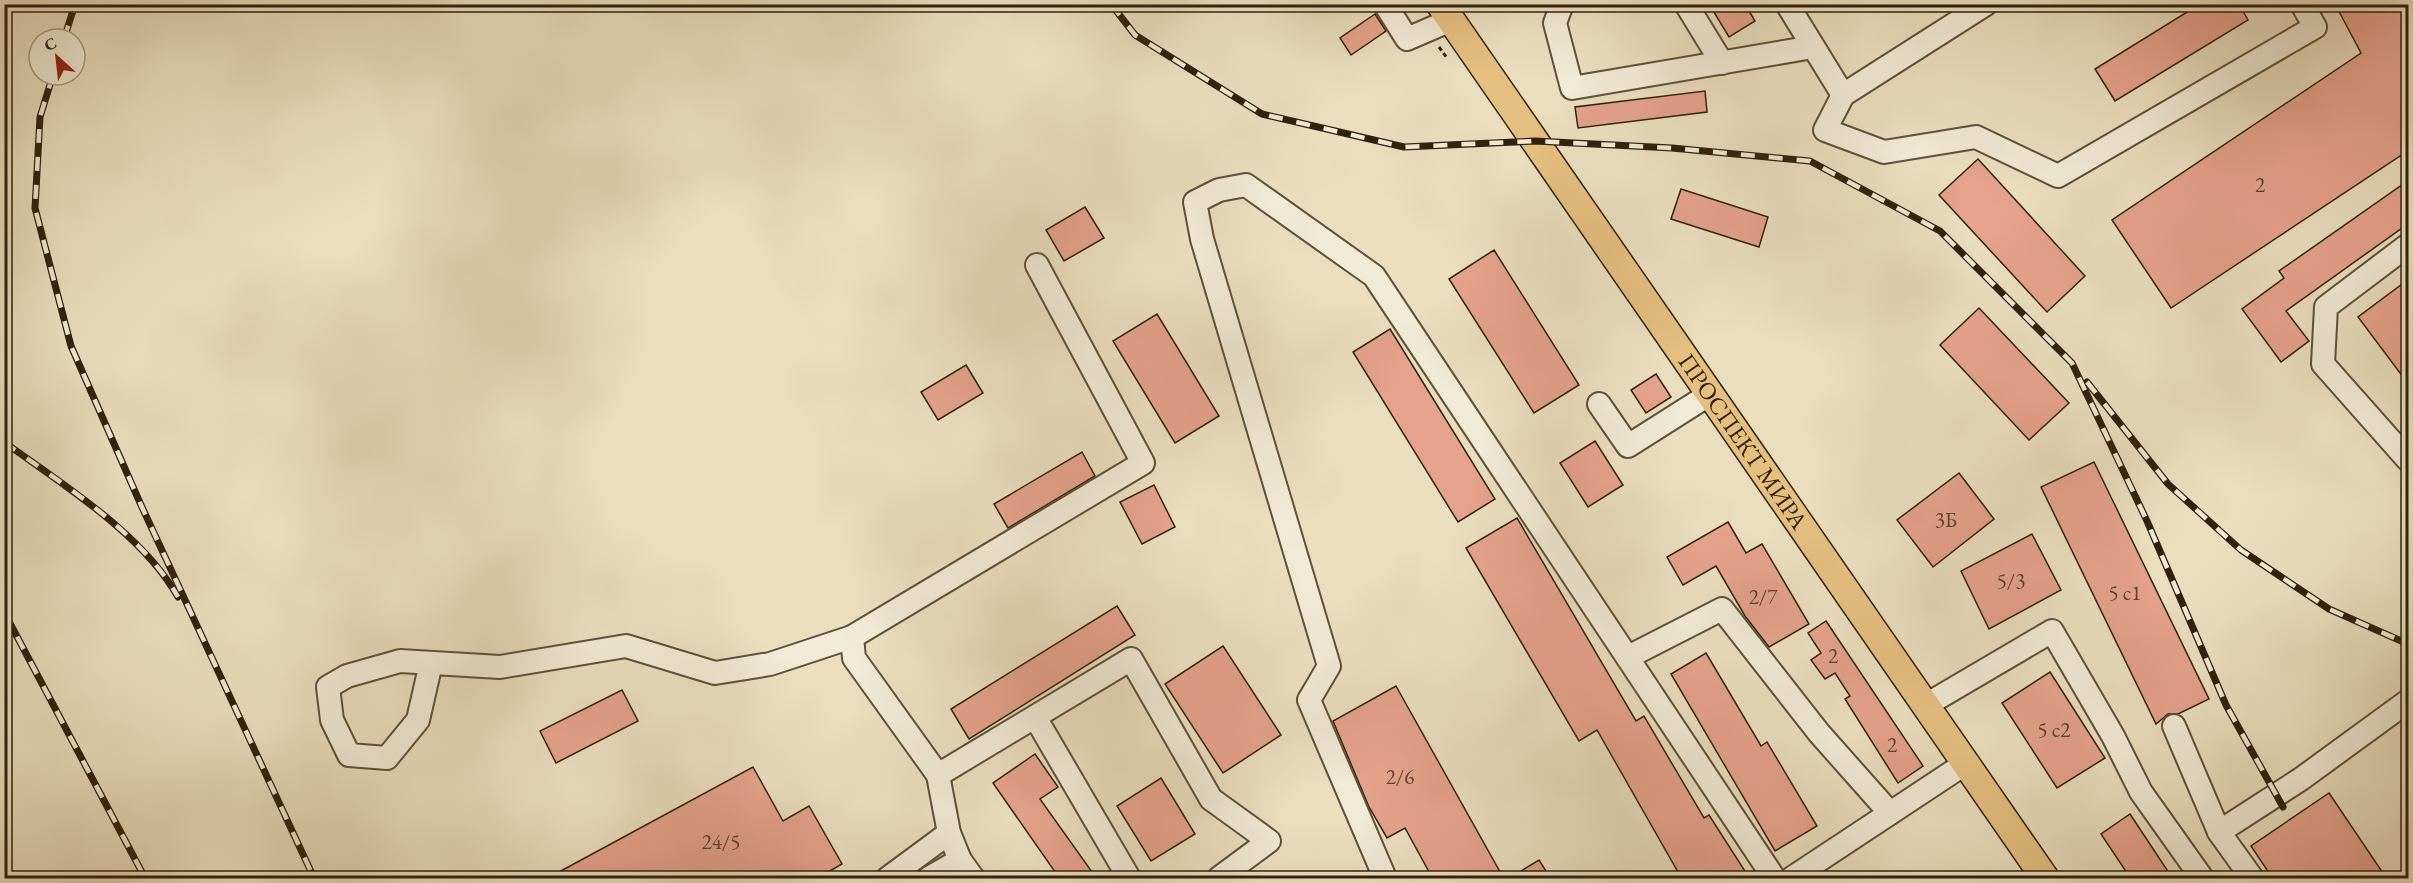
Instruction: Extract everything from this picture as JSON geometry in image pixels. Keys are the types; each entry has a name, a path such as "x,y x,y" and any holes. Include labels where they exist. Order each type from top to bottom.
{"main road":[{"name":"ПРОСПЕКТ МИРА","path":"1446,12 2044,879"}],"street":[{"path":"1385,4 1407,39 1446,12"},
{"path":"1562,4 1556,23 1572,88 1813,47"},
{"path":"1686,4 1722,63"},
{"path":"1787,4 1843,95"},
{"path":"1986,4 1843,95 1825,130 1884,152 1976,136 2058,176 2315,27 2302,4"},
{"path":"1385,879 1309,700 1329,666 1202,239 1195,202 1219,190 1246,185 1374,276 1774,879"},
{"path":"2409,245 2326,307 2323,364 2409,460"},
{"path":"431,663 418,720 387,758 349,755 332,720 328,687 347,676 400,661 500,667 626,646 715,673 770,664 852,637 1143,463 1037,265"},
{"path":"1599,404 1628,446 1710,394"},
{"path":"1628,657 1722,609 1819,733 1890,813"},
{"path":"1926,705 2052,632 2113,736 2141,792 2202,879"},
{"path":"852,637 854,658 938,775 949,833 960,860 973,879"},
{"path":"938,775 1131,659 1212,798 1269,841 1219,879"},
{"path":"2219,831 2301,779 2409,701"},
{"path":"1035,717 1129,879"},
{"path":"2174,726 2219,831 2252,879"},
{"path":"1792,879 1966,763"},
{"path":"888,879 949,833"},
{"path":"929,879 960,860"}],"building":[{"path":"1709,4 1745,4 1755,21 1729,37"},
{"path":"2200,4 2239,4 2248,20 2115,101 2095,69"},
{"path":"2335,4 2409,4 2409,150 2171,308 2112,220 2361,53"},
{"path":"1375,14 1386,31 1351,55 1340,38"},
{"path":"1705,91 1707,112 1578,128 1575,107"},
{"path":"1978,159 2085,276 2047,312 1939,195"},
{"path":"2409,180 2409,223 2286,311 2309,341 2281,362 2242,309 2284,278 2279,271"},
{"path":"1681,189 1768,217 1759,247 1671,219"},
{"path":"1085,207 1104,238 1064,261 1046,230"},
{"path":"1494,250 1579,385 1534,413 1449,279"},
{"path":"2409,279 2409,385 2358,317"},
{"path":"1979,308 2069,403 2029,440 1940,345"},
{"path":"1157,314 1219,416 1175,443 1113,341"},
{"path":"1390,329 1495,499 1458,522 1353,352"},
{"path":"966,365 983,393 938,420 921,392"},
{"path":"1656,374 1671,397 1646,413 1631,390"},
{"path":"1595,441 1623,485 1588,507 1560,463"},
{"path":"1082,452 1095,476 1008,528 994,504"},
{"path":"2094,462 2209,699 2178,714 2168,714 2156,724 2041,487"},
{"path":"1959,473 1994,519 1933,567 1897,520"},
{"path":"1154,485 1175,527 1142,544 1120,502"},
{"path":"1517,518 1636,721 1644,716 1704,818 1709,815 1750,879 1682,879 1597,730 1579,741 1466,548"},
{"path":"1728,522 1746,553 1762,544 1809,624 1769,647 1745,616 1716,566 1683,585 1667,557"},
{"path":"2032,534 2061,590 1989,629 1961,571"},
{"path":"1117,606 1135,635 969,739 951,709"},
{"path":"1826,621 1923,766 1898,783 1845,699 1850,696 1835,673 1825,679 1811,660 1821,653 1808,633"},
{"path":"1223,646 1281,735 1223,773 1165,684"},
{"path":"1706,653 1761,746 1767,742 1817,826 1775,851 1671,674"},
{"path":"2050,672 2105,758 2057,788 2002,703"},
{"path":"1396,686 1504,879 1433,879 1405,828 1387,838 1369,807 1333,721"},
{"path":"622,690 638,721 556,763 540,731"},
{"path":"1035,754 1058,787 1040,799 1097,879 1060,879 993,783"},
{"path":"753,767 783,821 809,806 842,864 816,879 546,879"},
{"path":"1161,778 1195,834 1151,861 1117,806"},
{"path":"2329,793 2387,879 2273,879 2251,846"},
{"path":"2130,814 2173,879 2131,879 2101,834"},
{"path":"1539,860 1551,879 1508,879"}],"railway":[{"path":"68,27 75,4"},
{"path":"1111,4 1135,35 1262,114 1404,147 1535,141 1672,148 1810,161 1940,231 2072,363 2147,521 2226,705 2283,807"},
{"path":"49,87 40,117 35,208 71,346 141,505 314,878"},
{"path":"2087,382 2168,484 2241,550 2329,609 2408,644"},
{"path":"4,442 123,531 163,574 178,597"},
{"path":"4,612 145,878"}]}
